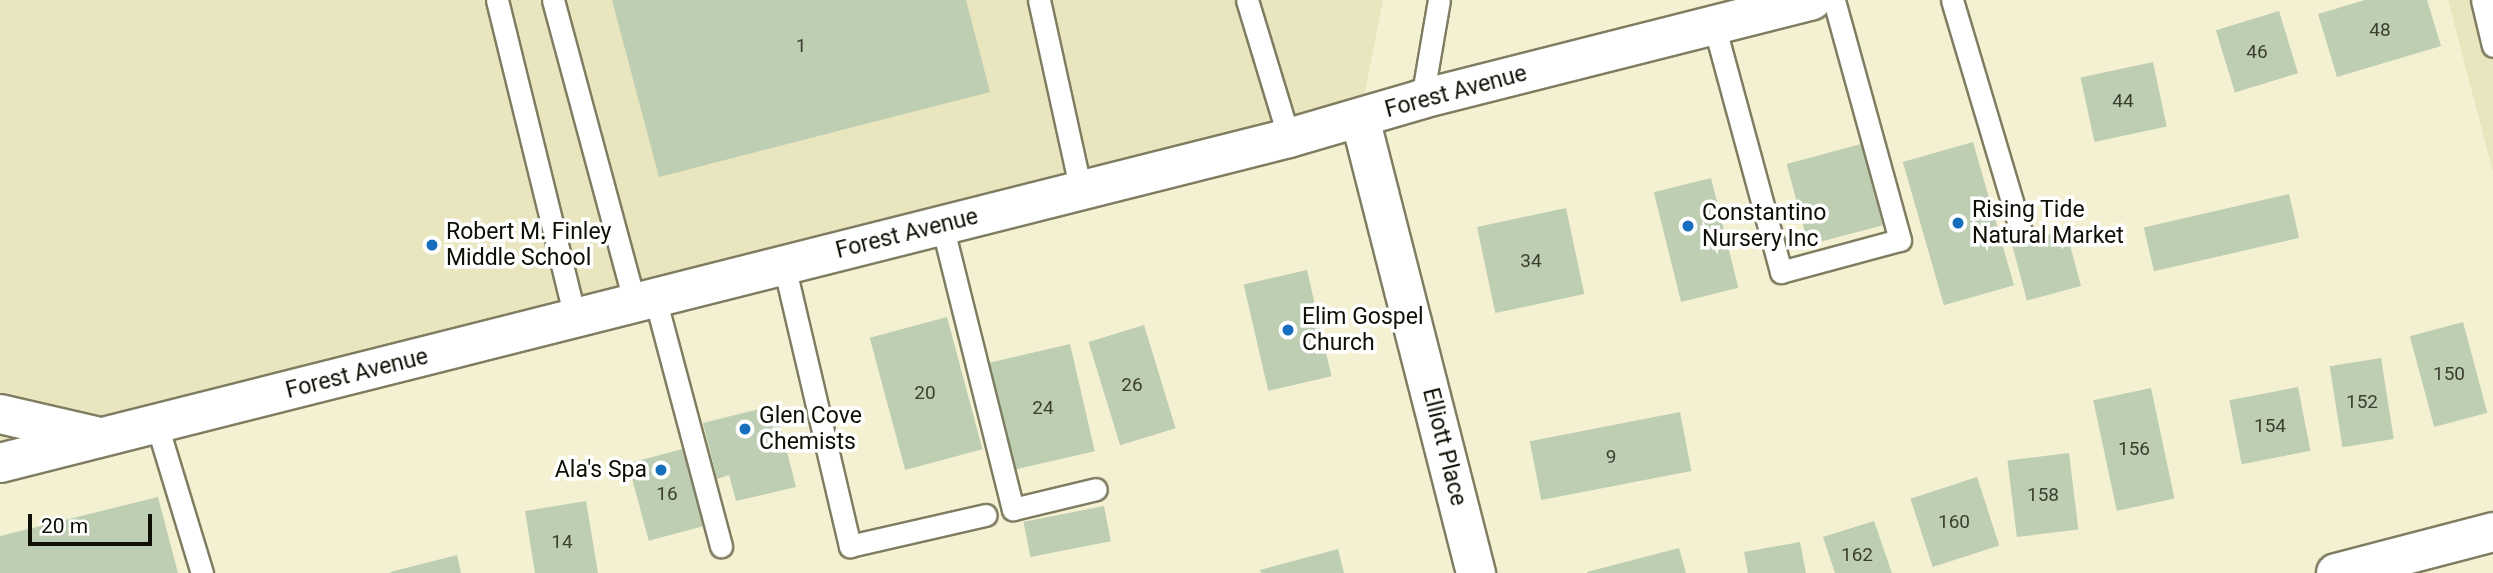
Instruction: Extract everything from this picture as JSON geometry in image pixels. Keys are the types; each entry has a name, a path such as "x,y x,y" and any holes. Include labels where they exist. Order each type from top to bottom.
{"main road":[{"name":"Forest Avenue","path":"0,463 1289,138 1422,99 1812,0"},
{"name":"Elliott Place","path":"1360,118 1476,573"},
{"path":"0,414 100,438"},
{"path":"2336,573 2425,561 2493,531"}],"lane":[{"path":"497,0 575,318"},
{"path":"553,0 721,546"},
{"path":"1039,0 1081,191"},
{"path":"1247,0 1289,138"},
{"path":"1422,99 1439,0"},
{"path":"1714,25 1781,272 1900,240 1834,0"},
{"path":"1952,0 2021,231"},
{"path":"2482,0 2493,46"},
{"path":"943,226 1013,509 1096,489"},
{"path":"784,265 850,546 985,515"},
{"path":"157,425 202,573"}],"shaded area":[{"name":"Robert M. Finley Middle School","path":"0,0 1383,0 1360,118 0,463"},
{"path":"2448,0 2493,0 2493,172"}],"building":[{"path":"612,0 966,0 990,92 659,177"},
{"path":"2365,0 2427,0 2441,46 2337,77 2318,14"},
{"path":"2279,11 2298,73 2235,92 2216,30"},
{"path":"2153,62 2167,127 2094,142 2081,77"},
{"name":"Rising Tide Natural Market","path":"1973,142 2014,285 1944,305 1903,162"},
{"path":"1861,144 1883,225 1808,245 1787,164"},
{"path":"1711,178 1738,288 1681,302 1654,192"},
{"path":"2289,194 2299,238 2154,271 2144,228"},
{"path":"1566,208 1584,294 1495,313 1477,227"},
{"path":"2066,230 2081,286 2027,301 2012,244"},
{"name":"Elim Gospel Church","path":"1307,270 1332,376 1268,391 1244,285"},
{"path":"947,317 982,449 905,470 870,338"},
{"path":"2463,322 2487,413 2434,427 2410,336"},
{"path":"1144,325 1176,428 1120,445 1089,342"},
{"path":"1070,344 1095,451 1014,470 989,363"},
{"path":"2381,358 2394,439 2342,447 2330,366"},
{"path":"2298,387 2310,451 2242,464 2229,400"},
{"path":"2151,388 2174,499 2117,511 2093,400"},
{"path":"775,405 796,487 736,501 729,475 717,479 703,423"},
{"path":"1680,412 1691,471 1541,500 1530,441"},
{"path":"686,448 707,525 649,541 628,464"},
{"path":"2069,453 2078,529 2017,537 2007,461"},
{"path":"1977,477 1999,545 1933,567 1910,499"},
{"path":"158,497 178,573 0,573 0,536"},
{"path":"586,501 598,573 535,573 525,511"},
{"path":"1104,506 1111,541 1030,557 1024,522"},
{"path":"1874,521 1892,573 1835,573 1823,537"},
{"path":"1800,542 1806,573 1748,573 1744,552"},
{"path":"1679,548 1686,573 1587,573 1587,572"},
{"path":"1338,549 1344,573 1261,573 1260,570"},
{"path":"457,555 461,573 390,572"}],"place":[{"name":"Rising Tide Natural Market","path":"1958,223"},
{"name":"Constantino Nursery Inc","path":"1688,226"},
{"name":"Robert M. Finley Middle School","path":"432,245"},
{"name":"Elim Gospel Church","path":"1288,330"},
{"name":"Glen Cove Chemists","path":"745,429"},
{"name":"Ala's Spa","path":"661,470"}]}
